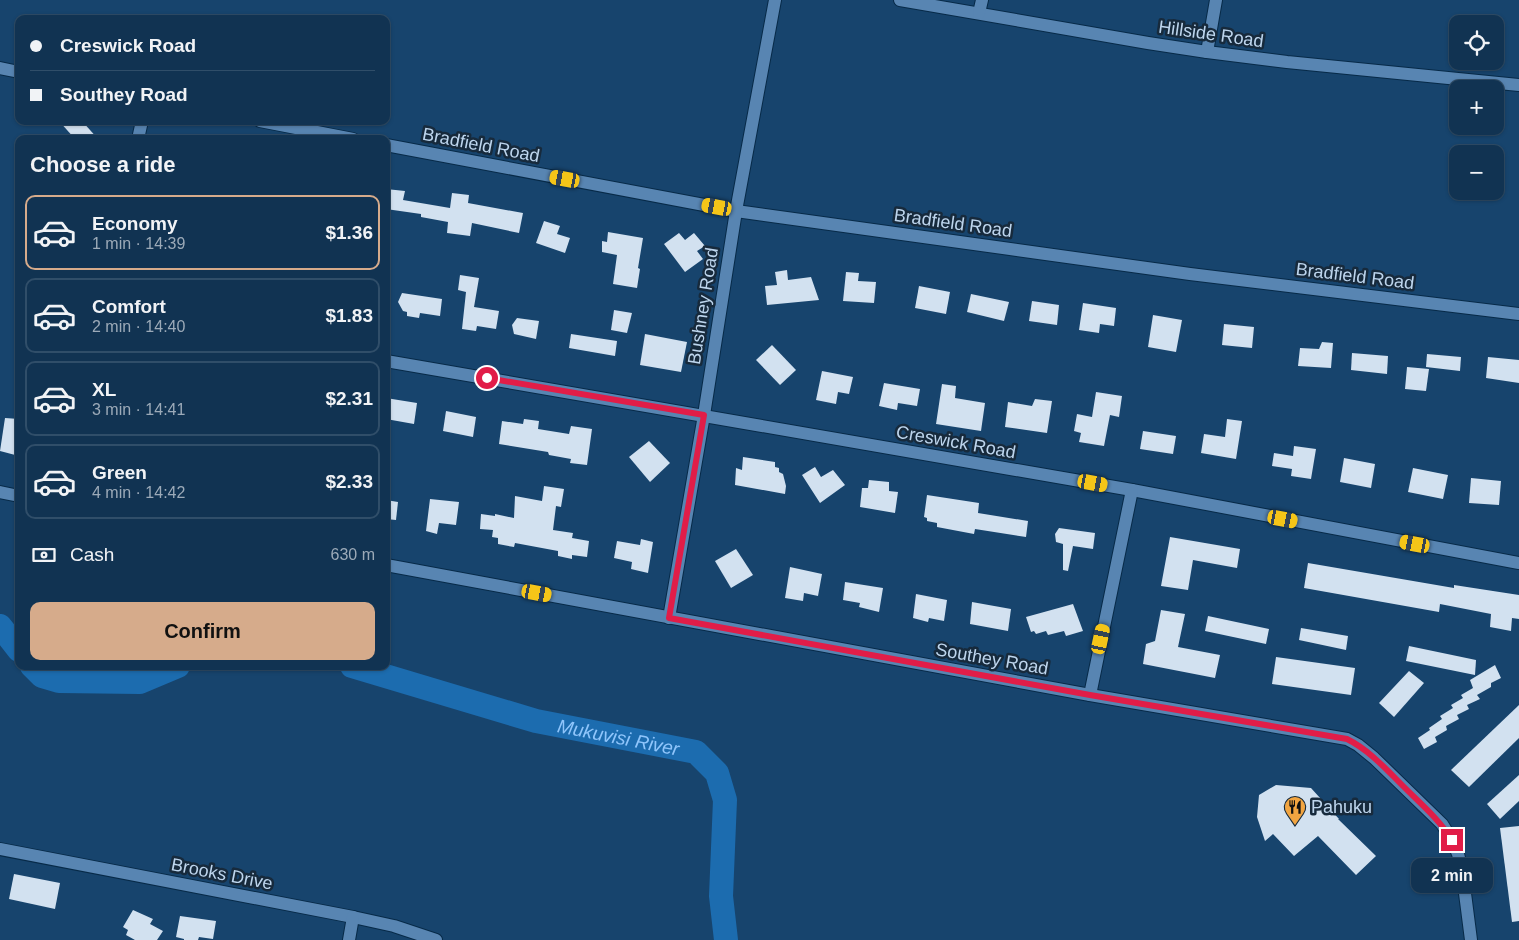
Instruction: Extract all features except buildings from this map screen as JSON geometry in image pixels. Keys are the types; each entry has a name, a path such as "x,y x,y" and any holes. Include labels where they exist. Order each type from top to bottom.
{"street":[{"name":"Bushney Road","path":"669,618 704,415 736,211 775,0"},
{"name":"Hillside Road","path":"900,0 980,6 1148,43 1207,52 1287,62 1519,85"},
{"path":"1207,52 1216,0"},
{"path":"0,68 15,71"},
{"path":"281,125 332,135"},
{"name":"Bradfield Road","path":"390,146 736,211 1190,274 1519,314"},
{"name":"Creswick Road","path":"390,362 1132,490 1519,563"},
{"path":"1090,695 1132,490"},
{"path":"0,492 15,495"},
{"name":"Southey Road","path":"390,566 1090,695 1347,739 1374,758 1442,824 1452,840 1462,870 1471,940"},
{"name":"Brooks Drive","path":"0,849 353,917 394,926 436,940"},
{"path":"349,940 353,917"}],"waterway":[{"name":"Mukuvisi River","path":"0,626 15,645"},
{"name":"Mukuvisi River","path":"36,670 42,676 59,681 140,682 168,670"},
{"name":"Mukuvisi River","path":"365,670 536,721 696,752 717,773 725,800 721,896 726,940"}],"place":[{"name":"Pahuku","path":"1295,826"}],"route":[{"path":"487,378 704,415 669,618 1090,695 1347,739 1374,758 1442,824 1452,840"}]}
